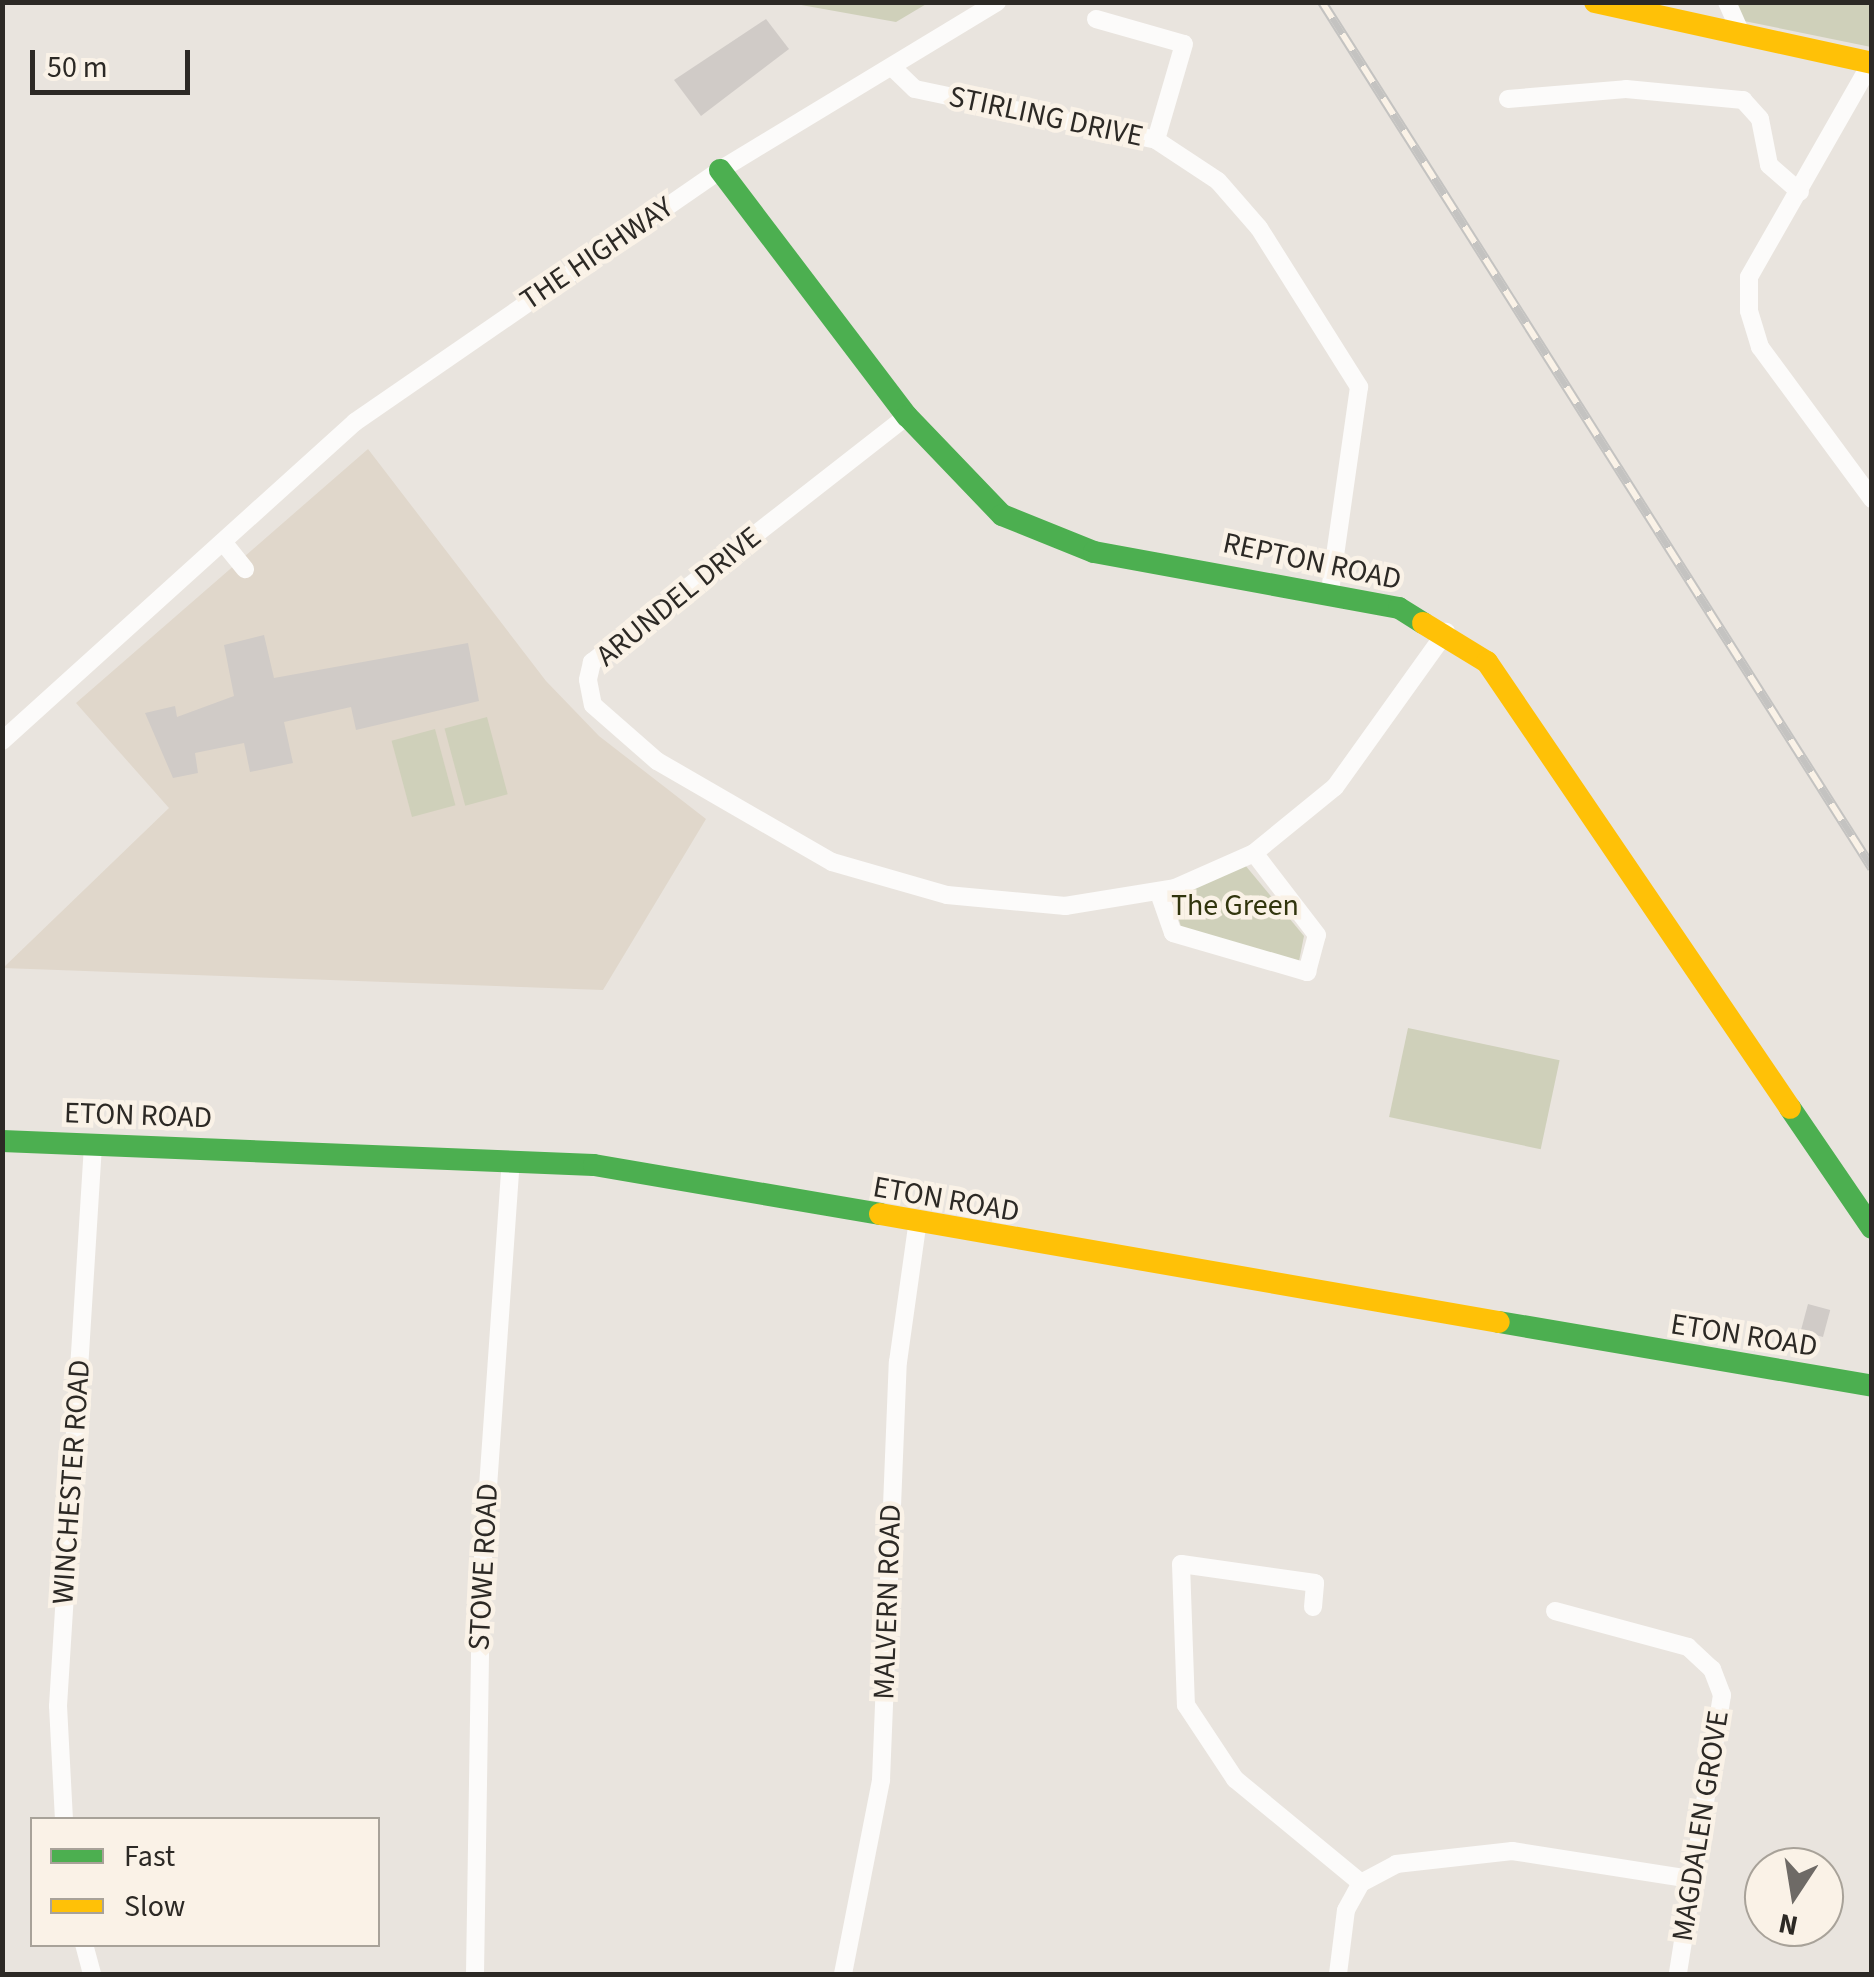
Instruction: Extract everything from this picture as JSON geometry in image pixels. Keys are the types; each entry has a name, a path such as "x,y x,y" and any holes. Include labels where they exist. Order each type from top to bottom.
{"street":[{"name":"THE HIGHWAY","path":"2,741 355,422 720,170 998,2"},
{"path":"1595,2 1871,63 1749,277 1749,311 1760,347 1872,499"},
{"path":"1727,2 1741,33"},
{"path":"1096,19 1184,44 1156,140"},
{"name":"STIRLING DRIVE","path":"893,68 915,89 1156,140 1218,181 1260,228 1360,387 1330,591"},
{"path":"1508,99 1626,89 1744,100 1760,119 1769,165 1800,192"},
{"name":"REPTON ROAD","path":"720,170 907,416 964,483 1051,539 1330,591 1399,608 1446,632 1487,662 1525,712 1872,1228"},
{"name":"ARUNDEL DRIVE","path":"907,416 592,662 594,705 724,806 832,862 948,895 1065,906 1159,893 1254,853 1335,787 1446,632"},
{"path":"223,542 245,569"},
{"path":"1159,893 1173,933 1307,972 1317,935 1254,853"},
{"name":"ETON ROAD","path":"2,1141 594,1166 916,1226 1872,1386"},
{"name":"WINCHESTER ROAD","path":"64,1817 58,1706 94,1145"},
{"name":"STOWE ROAD","path":"475,1974 481,1586 511,1161"},
{"name":"MALVERN ROAD","path":"843,1974 881,1780 898,1362 916,1226"},
{"path":"1313,1608 1315,1583 1180,1564 1186,1705 1234,1778 1361,1883"},
{"name":"MAGDALEN GROVE","path":"1555,1612 1654,1634 1712,1670 1721,1723 1690,1880 1678,1974"},
{"path":"1338,1974 1337,1935 1361,1883 1444,1853 1512,1851 1690,1880"},
{"path":"85,1947 92,1974"}],"shaded area":[{"path":"368,449 546,681 599,736 706,819 603,990 3,968 169,808 76,703"}],"green space":[{"path":"790,3 928,3 896,22"},
{"path":"1736,3 1871,3 1871,47 1744,21"},
{"path":"487,717 508,794 465,806 444,728"},
{"path":"435,729 455,805 412,817 392,741"},
{"name":"The Green","path":"1245,865 1304,936 1299,961 1182,930 1171,893"},
{"path":"1408,1028 1560,1060 1541,1149 1389,1117"}],"building":[{"path":"766,19 789,49 701,116 674,80"},
{"path":"264,635 274,678 468,643 479,701 356,730 351,707 284,722 293,763 250,772 244,743 195,753 198,773 173,778 145,713 175,706 177,717 234,696 224,645"},
{"path":"1808,1304 1830,1310 1823,1337 1801,1331"}],"railway":[{"path":"1322,2 1872,868"}],"traffic: fast":[{"path":"720,170 907,416 1002,515 1094,552 1399,608 1423,623"},
{"path":"1790,1108 1872,1228"},
{"path":"2,1141 594,1165 880,1214"},
{"path":"1499,1322 1872,1386"}],"traffic: slow":[{"path":"1595,2 1872,63"},
{"path":"1423,623 1487,662 1790,1108"},
{"path":"880,1214 1499,1322"}]}
